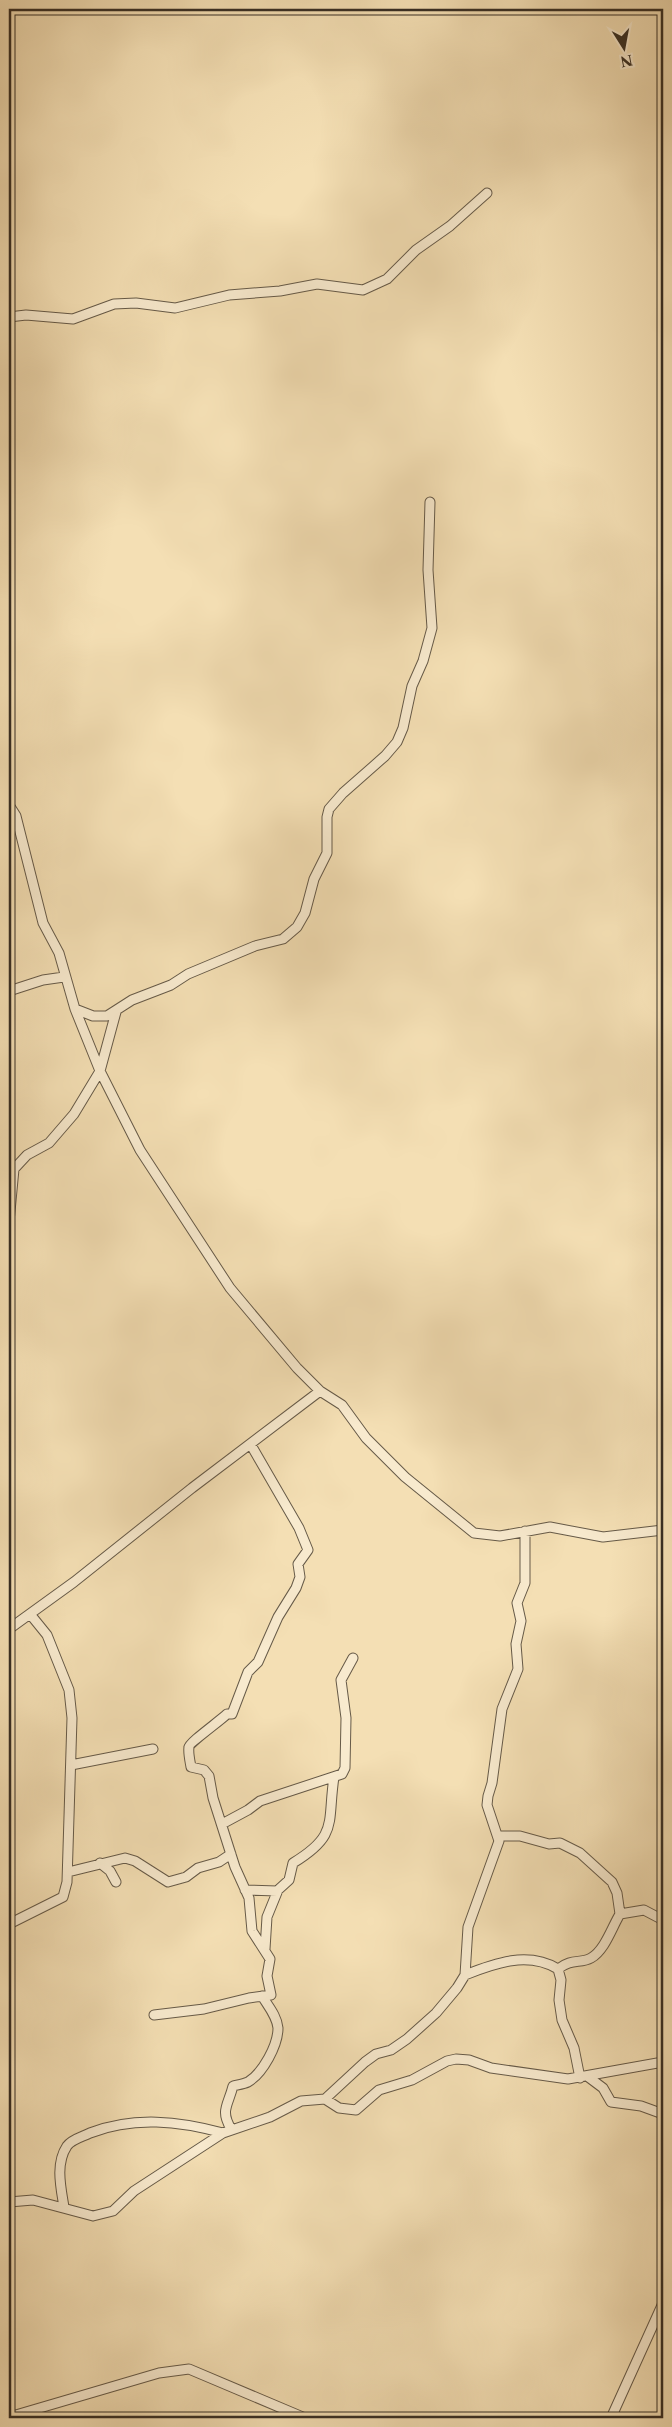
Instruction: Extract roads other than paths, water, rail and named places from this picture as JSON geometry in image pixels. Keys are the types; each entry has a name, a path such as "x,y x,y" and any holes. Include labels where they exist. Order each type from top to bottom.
{"street":[{"path":"9,317 26,315 72,319 105,306 123,304 175,308 229,295 280,291 317,284 363,290 387,279 416,250 450,226 488,193"},
{"path":"75,1009 101,1018 116,1012 132,1000 171,985 188,974 255,946 283,939 297,927 305,913 314,879 327,853 327,817 329,809 343,793 385,756 397,742 403,728 412,686 432,628 428,562 430,502"},
{"path":"9,805 16,816 43,923 58,953 75,1009 100,1071 140,1150 210,1260 272,1340 320,1391 342,1405 366,1438 405,1478 474,1533 500,1536 550,1527 604,1537 663,1530"},
{"path":"9,992 43,980 64,977"},
{"path":"9,1222 14,1169 27,1155 49,1143 74,1114 100,1071 116,1012"},
{"path":"9,1226 9,1240"},
{"path":"9,1629 320,1391"},
{"path":"154,2015 204,2009 271,1995 267,1976 270,1959 252,1932 250,1905 231,1854 209,1776 204,1770 191,1767 188,1748 191,1742 209,1731 227,1714 232,1714 248,1672 258,1662 278,1617 296,1588 300,1578 298,1564 308,1550 299,1528 251,1445"},
{"path":"325,2099 365,2062 376,2054 391,2050 407,2039 447,2000 465,1975 468,1927 484,1878 497,1850 498,1836 487,1805 492,1783 502,1709 518,1668 516,1644 521,1621 517,1603 525,1583 525,1531"},
{"path":"9,1924 62,1897 68,1882 72,1718 69,1690 47,1635 30,1614"},
{"path":"222,1824 260,1801 342,1774 346,1768 346,1718 341,1680 353,1658"},
{"path":"71,1765 153,1749"},
{"path":"264,1949 267,1917 277,1891 289,1880 293,1863 306,1855 327,1835 332,1812 334,1777"},
{"path":"498,1836 520,1836 549,1844 560,1843 580,1853 612,1882 617,1893 620,1914 597,1953 590,1959 566,1962 558,1968"},
{"path":"68,1872 125,1858 135,1861 168,1882 186,1877 198,1868 219,1862 231,1854"},
{"path":"100,1863 110,1871 116,1882"},
{"path":"245,1890 277,1891"},
{"path":"620,1914 644,1910 663,1920"},
{"path":"465,1975 518,1959 538,1960 558,1968"},
{"path":"558,1968 561,1980 559,2000 562,2020 584,2077 606,2091 611,2102 640,2106 663,2114"},
{"path":"227,2131 224,2109 230,2100 233,2086 248,2082 259,2071 274,2044 278,2029 272,2011 262,1996"},
{"path":"9,2202 33,2200 93,2216 113,2211 134,2191 227,2131 258,2122 301,2101 325,2099 339,2108 356,2110 379,2090 412,2080 447,2060 469,2060 491,2068 559,2078 584,2077 663,2062"},
{"path":"64,2207 60,2174 63,2154 74,2140 108,2127 134,2122 186,2123 227,2131"},
{"path":"610,2418 660,2316 663,2303"},
{"path":"9,2417 28,2414 159,2373 189,2369 305,2418"}]}
